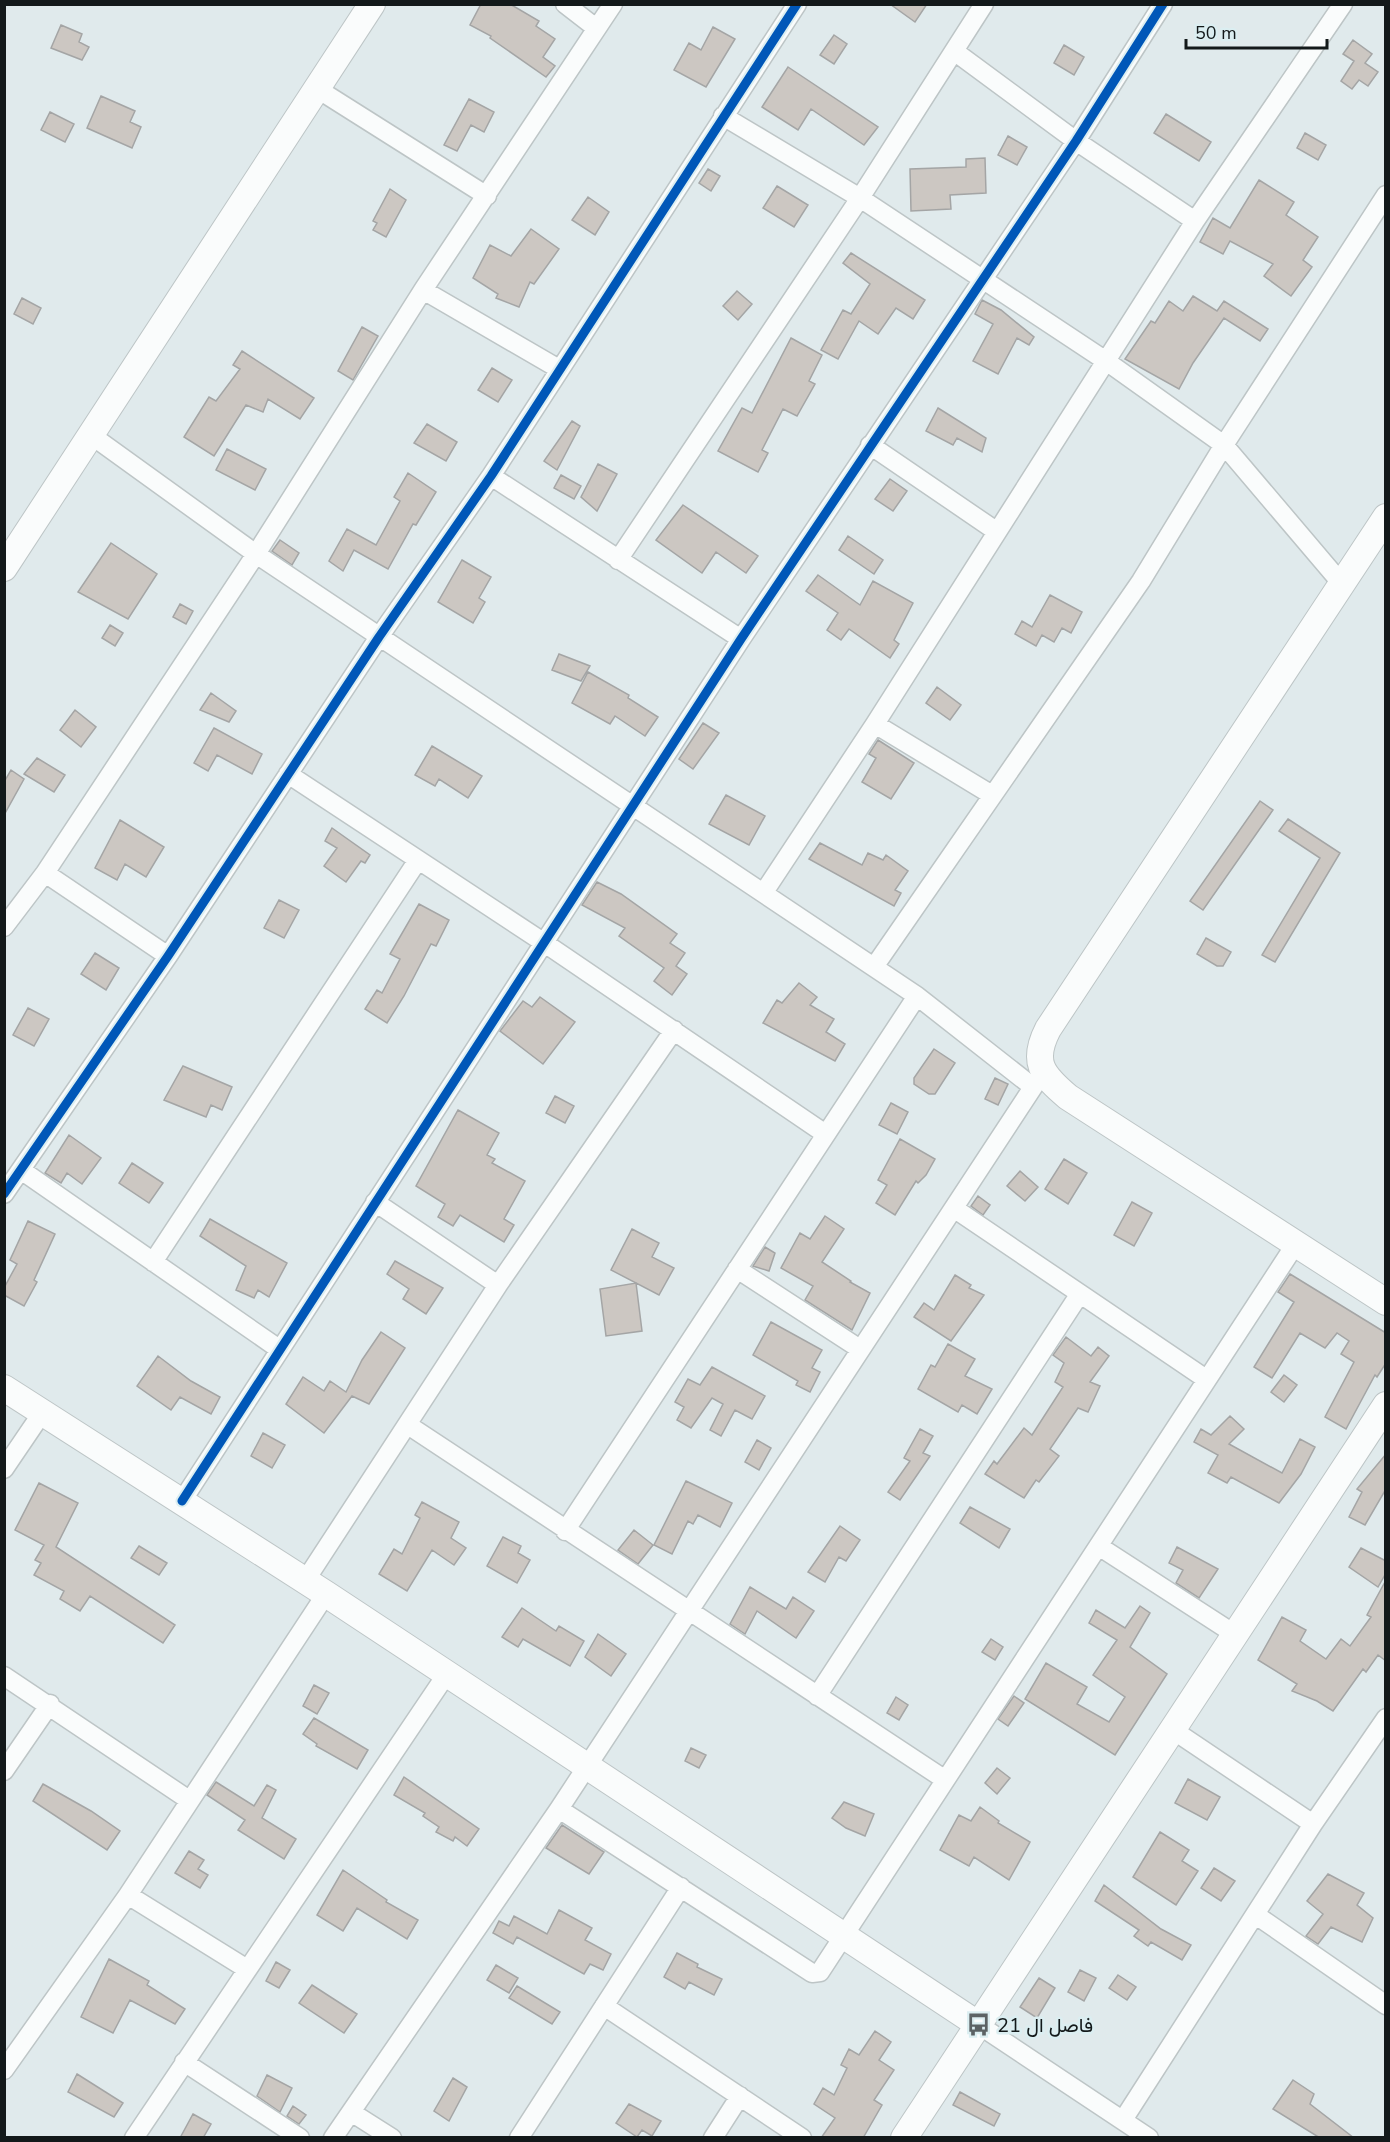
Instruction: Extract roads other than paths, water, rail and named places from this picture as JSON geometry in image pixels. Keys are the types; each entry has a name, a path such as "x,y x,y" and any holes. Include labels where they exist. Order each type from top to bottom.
{"street":[{"path":"4,568 372,4"},
{"path":"564,4 596,28"},
{"path":"5,924 45,873 256,554 423,290 613,4"},
{"path":"4,1194 168,956 379,637 491,477 796,4"},
{"path":"618,560 860,198 984,4"},
{"path":"182,1501 741,639 1076,141 1163,4"},
{"path":"764,892 875,724 1195,221 1342,4"},
{"path":"954,51 1076,141 1195,221"},
{"path":"316,88 487,196"},
{"path":"723,116 860,198 1106,361 1224,445 1342,584"},
{"path":"874,967 949,862 992,795 1141,581 1224,445 1386,195"},
{"path":"423,290 559,369"},
{"path":"91,435 256,554 764,892 1038,1080 1068,1097 1386,1302"},
{"path":"870,445 996,531"},
{"path":"491,477 741,639"},
{"path":"333,2138 559,1809 687,1611 955,1209 1038,1080 1041,1043 1048,1029 1385,519"},
{"path":"875,724 992,795"},
{"path":"288,774 543,942 824,1133"},
{"path":"153,1262 418,860"},
{"path":"45,873 168,956"},
{"path":"565,1531 824,1133 917,996"},
{"path":"4,2070 128,1895 189,1800 316,1587 408,1425 498,1285 674,1030"},
{"path":"21,1170 279,1349"},
{"path":"375,1202 498,1285"},
{"path":"955,1209 1079,1295 1206,1378"},
{"path":"559,1809 812,1973 820,1972 944,1779 1100,1547 1206,1378 1295,1245"},
{"path":"737,1269 860,1349"},
{"path":"817,1696 1079,1295"},
{"path":"4,1388 316,1587 586,1768 844,1934 1149,2138"},
{"path":"904,2138 1386,1405"},
{"path":"4,1469 42,1413"},
{"path":"408,1425 565,1531 944,1779"},
{"path":"1100,1547 1236,1635"},
{"path":"134,2138 446,1675"},
{"path":"4,1676 50,1704 189,1800"},
{"path":"4,1771 50,1704"},
{"path":"1123,2120 1313,1824 1386,1718"},
{"path":"1173,1730 1313,1824"},
{"path":"519,2138 681,1887"},
{"path":"128,1895 247,1969"},
{"path":"1256,1915 1385,2002"},
{"path":"604,2006 802,2138"},
{"path":"184,2062 300,2138"},
{"path":"713,2138 740,2096"},
{"path":"351,2112 392,2138"}],"place":[{"name":"فاصل ال 21","path":"979,2025"}]}
